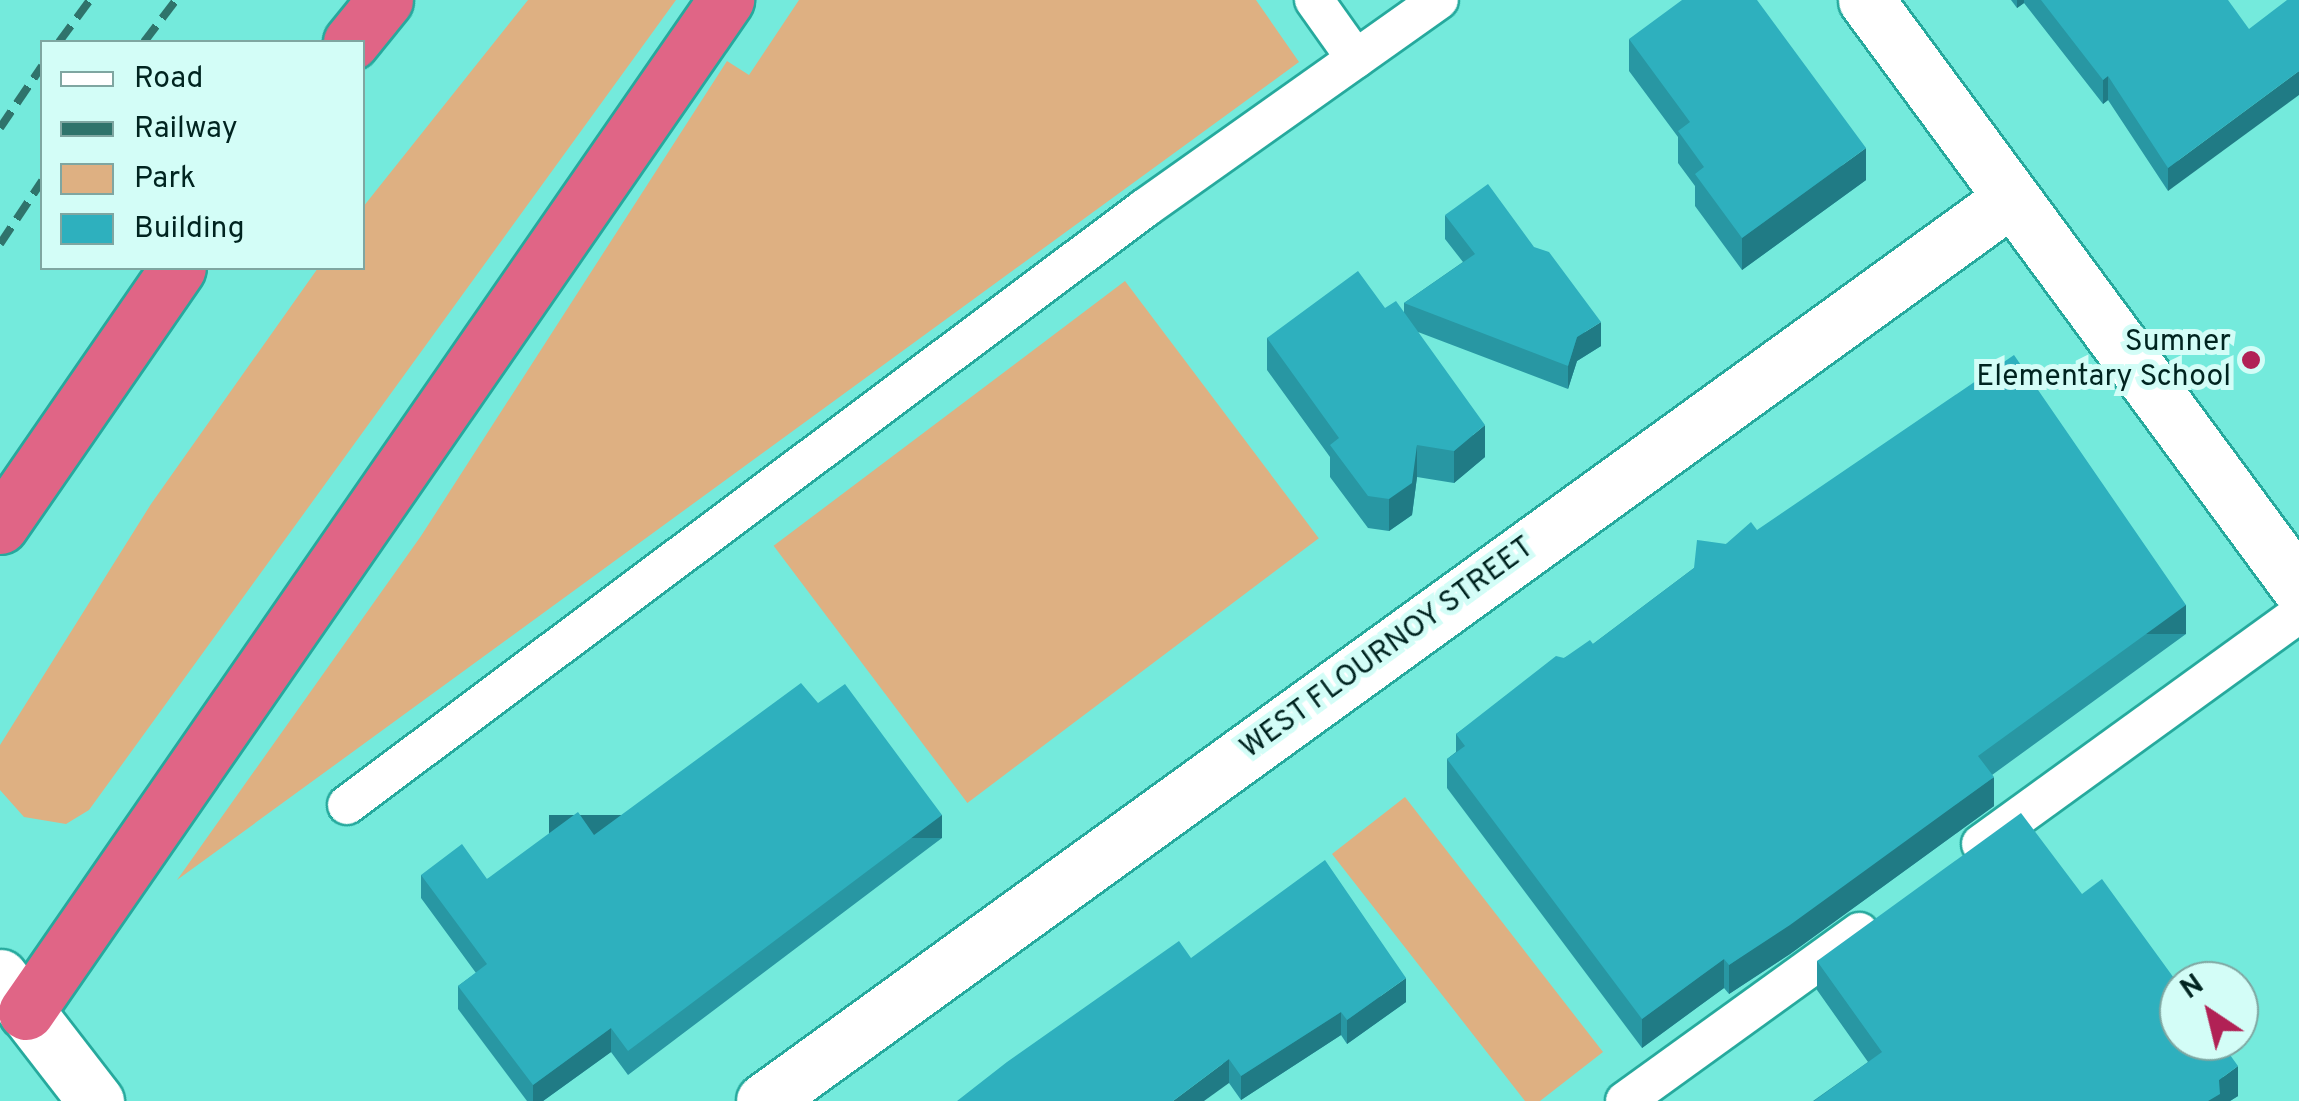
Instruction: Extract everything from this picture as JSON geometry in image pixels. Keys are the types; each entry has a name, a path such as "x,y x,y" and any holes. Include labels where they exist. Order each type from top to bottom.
{"highway":[{"path":"353,40 385,0"},
{"path":"13,995 726,0"},
{"path":"0,526 177,270"}],"street":[{"path":"1866,0 2299,587"},
{"name":"WEST FLOURNOY STREET","path":"764,1101 2012,198"},
{"path":"13,995 96,1101"}],"lane":[{"path":"1314,0 1356,59"},
{"path":"347,805 1145,208 1439,0"},
{"path":"1943,871 2299,614"},
{"path":"1625,1101 1896,906"}],"green space":[{"path":"528,0 676,0 89,810 66,824 24,817 0,790 0,745 151,504 317,270 365,270 365,204"},
{"path":"799,0 1256,0 1299,62 177,880 421,536 727,61 749,75"},
{"path":"1125,281 1319,538 967,803 774,546"},
{"path":"1405,797 1603,1052 1540,1101 1525,1101 1332,854"}],"building":[{"path":"1682,0 1757,0 1866,148 1742,238 1695,174 1704,167 1678,131 1690,122 1629,39"},
{"path":"2041,0 2228,0 2249,29 2287,0 2299,0 2299,71 2168,168 2108,76 2103,80"},
{"path":"1488,184 1534,247 1549,252 1601,322 1577,337 1568,366 1404,303 1475,254 1445,215"},
{"path":"1358,271 1385,308 1396,301 1485,425 1454,451 1417,445 1412,483 1389,499 1368,496 1330,445 1339,438 1267,338"},
{"path":"2014,355 2186,605 1978,756 1994,777 1790,925 1729,965 1724,959 1642,1019 1447,759 1465,746 1456,734 1556,656 1564,658 1590,640 1593,644 1694,568 1697,540 1726,544 1751,522 1757,530"},
{"path":"801,683 818,703 845,684 942,815 628,1051 611,1028 533,1085 458,986 487,964 421,875 462,844 487,879 578,812 594,835"},
{"path":"2021,813 2082,894 2102,879 2162,961 2159,1061 2234,1061 2238,1066 2219,1080 2220,1094 2208,1101 1814,1101 1882,1052 1817,961"},
{"path":"1325,860 1406,978 1347,1020 1341,1012 1241,1076 1229,1059 1173,1101 957,1101 1179,941 1191,958"}],"railway":[{"path":"60,40 90,0"},
{"path":"146,40 176,0"},
{"path":"0,128 40,69"},
{"path":"0,244 40,184"}],"place":[{"name":"Sumner Elementary School","path":"2251,360"}]}
